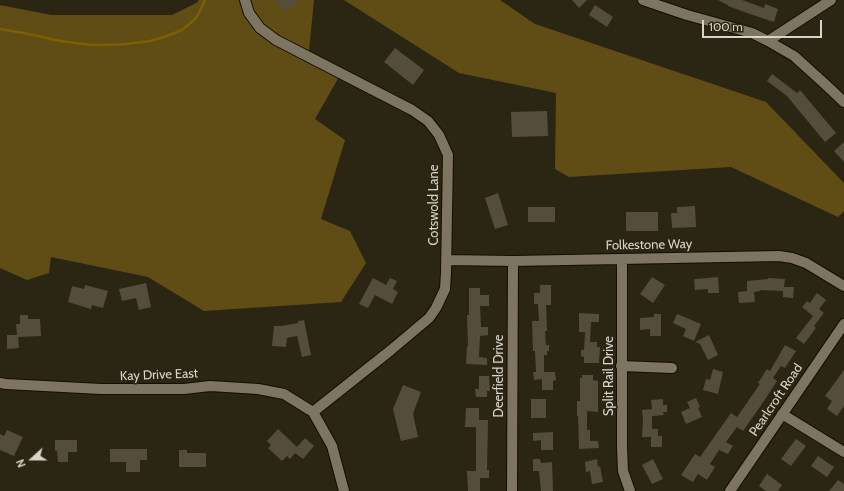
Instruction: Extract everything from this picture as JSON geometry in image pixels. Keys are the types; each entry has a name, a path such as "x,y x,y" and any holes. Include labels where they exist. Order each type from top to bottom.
{"street":[{"name":"Cotswold Lane","path":"245,0 249,13 260,28 276,40 412,110 428,121 439,135 448,156 447,260 445,289 436,308 429,318 313,412"},
{"path":"643,0 687,16 752,34 768,41 794,56 844,102"},
{"path":"768,41 831,0"},
{"name":"Folkestone Way","path":"447,260 513,261 779,256 792,258 806,263 844,286"},
{"name":"Split Rail Drive","path":"622,259 622,447 623,471 630,491"},
{"name":"Deerfield Drive","path":"512,491 513,261"},
{"name":"Pearlcroft Road","path":"730,491 844,324"},
{"path":"621,366 672,368"},
{"name":"Kay Drive East","path":"0,383 101,390 184,389 210,386 258,389 284,394 313,412"},
{"path":"313,412 332,446 344,491"},
{"path":"782,414 844,452"}],"shaded area":[{"path":"198,0 314,0 308,61 339,77 315,119 345,140 321,219 350,231 366,263 341,302 204,311 148,277 51,257 49,273 27,280 0,268 0,5 51,15 172,15 198,2"},
{"path":"344,0 500,0 535,24 766,102 844,183 844,211 838,217 731,167 569,177 555,169 556,93 459,73"}],"building":[{"path":"275,0 300,0 285,12"},
{"path":"572,0 587,0 579,8"},
{"path":"718,0 742,0 764,8 765,4 778,9 774,22 728,6"},
{"path":"595,5 613,17 607,27 589,15"},
{"path":"395,48 424,70 413,85 384,62"},
{"path":"772,74 797,93 800,90 836,133 825,142 787,96 767,81"},
{"path":"547,111 548,136 512,137 511,112"},
{"path":"844,142 844,162 834,151"},
{"path":"498,193 508,225 495,229 485,198"},
{"path":"695,206 696,227 672,228 671,213 677,213 677,207"},
{"path":"528,207 555,207 555,222 528,222"},
{"path":"626,212 658,212 658,231 626,231"},
{"path":"652,277 665,285 653,303 640,294"},
{"path":"718,277 719,293 708,293 708,289 695,290 695,279"},
{"path":"373,278 386,285 390,278 397,281 393,289 398,292 392,304 375,295 368,308 359,304"},
{"path":"768,278 785,279 784,287 794,287 793,298 783,297 783,291 760,290 754,292 755,302 739,303 738,292 747,291 747,281"},
{"path":"146,283 151,307 139,310 136,298 122,301 119,289"},
{"path":"85,285 108,291 103,308 92,305 91,309 68,302 72,286 84,289"},
{"path":"540,285 551,285 551,305 546,305 547,331 545,331 546,345 549,345 549,351 547,351 547,355 544,355 544,372 555,372 556,380 553,381 553,390 542,390 542,379 534,380 533,372 536,372 535,351 533,351 532,321 539,321 538,304 534,304 534,293 540,293"},
{"path":"469,288 480,288 480,295 489,295 489,306 480,306 481,327 488,327 488,335 480,336 479,357 487,358 487,365 466,364 468,346 467,315 469,315"},
{"path":"817,293 826,300 819,309 824,313 814,326 816,328 804,344 796,338 813,316 802,307 807,301 810,303"},
{"path":"579,313 599,314 599,322 591,322 590,342 597,342 597,347 600,347 599,363 584,363 584,357 581,356 581,350 584,350 585,332 579,332"},
{"path":"654,314 661,314 661,336 650,336 650,329 640,330 640,318 654,317"},
{"path":"677,314 701,324 694,341 683,336 686,329 673,323"},
{"path":"20,315 28,315 28,319 40,319 41,336 18,337 19,348 7,349 7,335 17,335 16,324 20,324"},
{"path":"304,320 311,355 302,357 297,336 287,338 286,347 272,346 274,326 298,323 298,321"},
{"path":"709,335 718,355 708,360 700,344 695,342"},
{"path":"785,345 796,351 785,368 781,366 773,378 777,381 743,431 737,427 726,442 733,446 728,454 719,450 710,464 715,467 707,480 698,474 693,482 681,475 695,454 700,457 731,413 737,417 760,384 758,383 767,369 770,371"},
{"path":"713,369 723,372 718,394 703,390 706,379 710,380"},
{"path":"844,370 844,406 837,416 827,409 832,401 825,396"},
{"path":"582,375 593,375 593,380 598,381 598,412 587,411 587,430 590,430 590,441 598,441 599,448 579,449 577,401 580,401 580,378 582,378"},
{"path":"479,376 489,376 490,391 487,391 487,397 476,397 475,389 479,389"},
{"path":"403,385 421,392 413,414 418,437 401,441 393,409"},
{"path":"696,398 702,417 686,424 681,412 690,408 687,402"},
{"path":"531,399 546,399 546,418 531,418"},
{"path":"663,399 663,405 667,405 667,412 663,412 664,415 652,416 652,429 658,429 658,436 662,436 662,447 651,447 651,437 642,437 642,410 652,409 651,400"},
{"path":"466,408 479,408 479,420 488,420 487,470 489,470 489,478 480,478 480,491 468,491 467,471 476,471 476,427 465,427"},
{"path":"278,429 297,447 305,438 314,446 303,459 295,453 290,459 287,456 282,461 268,448 271,445 267,441"},
{"path":"7,430 23,437 14,456 0,450 0,434 4,436"},
{"path":"553,432 553,450 541,450 541,440 533,441 533,433"},
{"path":"796,439 806,446 791,466 781,459"},
{"path":"55,440 77,440 77,452 68,452 68,462 58,462 57,451 55,451"},
{"path":"110,449 147,449 147,460 140,460 140,472 126,472 126,462 110,462"},
{"path":"179,450 187,450 187,453 206,453 206,467 179,467"},
{"path":"818,456 834,467 827,477 811,466"},
{"path":"533,459 540,459 541,463 552,462 553,491 541,491 539,471 533,471"},
{"path":"597,459 603,482 592,484 590,471 586,472 585,462"},
{"path":"653,459 663,479 652,484 642,465"},
{"path":"767,474 782,485 778,491 766,491 759,486"},
{"path":"838,480 844,484 844,491 829,491"}],"waterway":[{"path":"0,29 60,41 91,45 126,44 150,41 182,30 194,20 205,0"}]}
